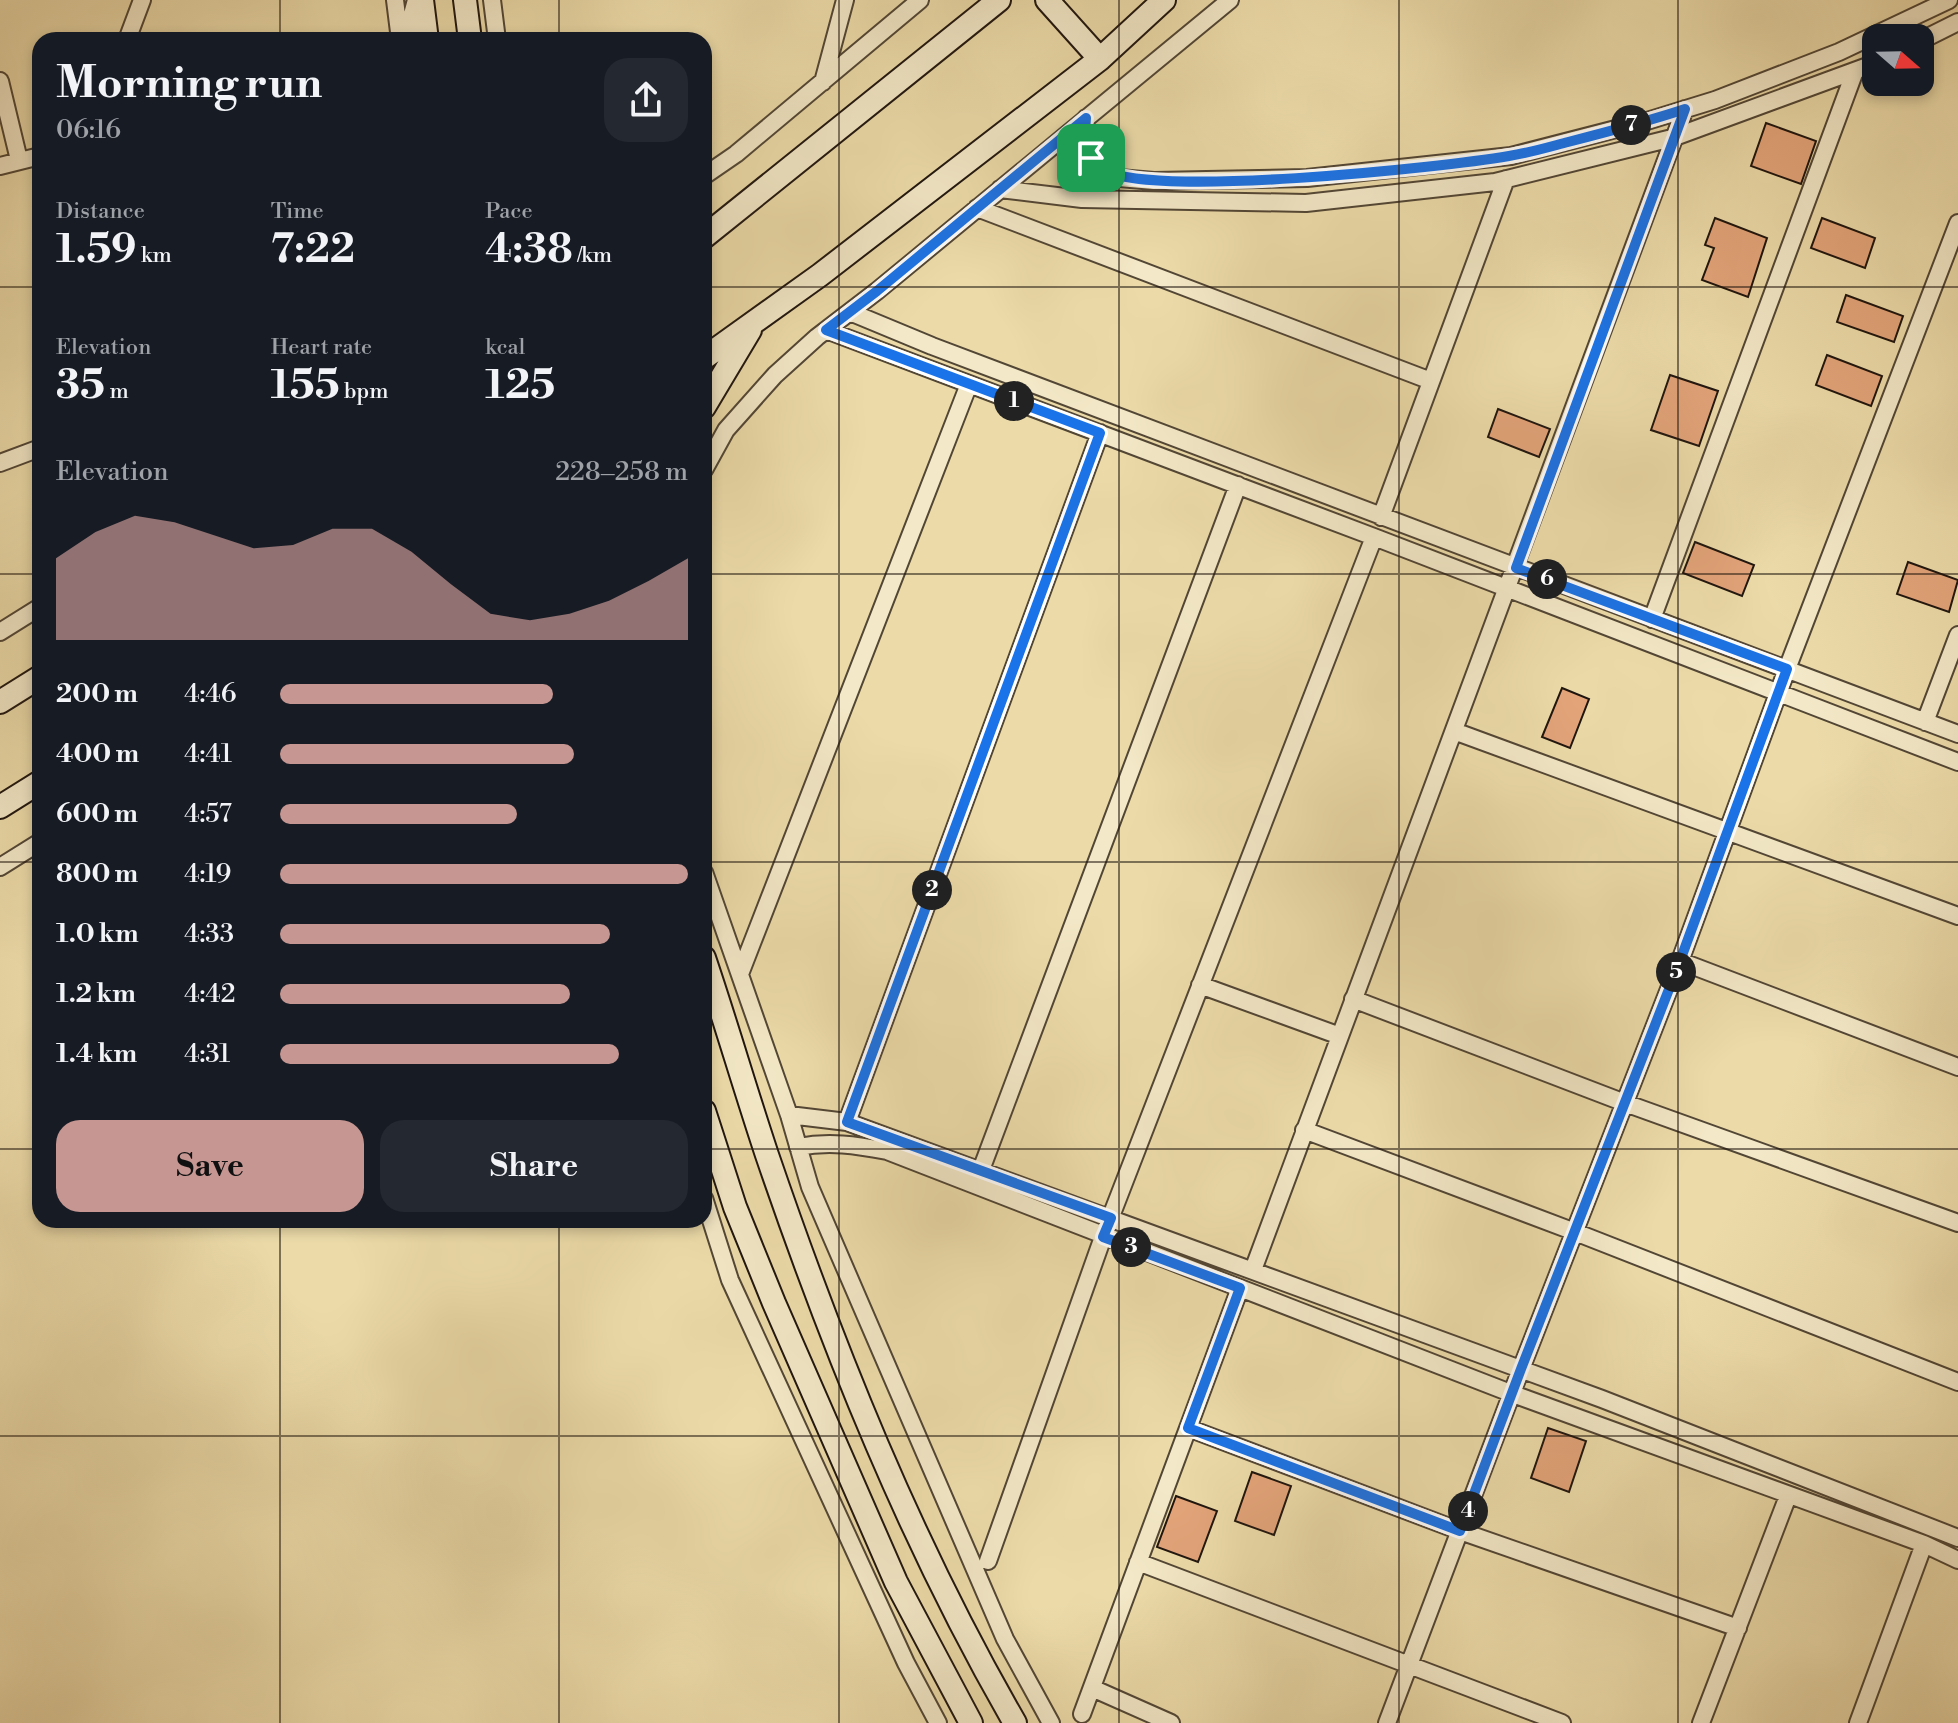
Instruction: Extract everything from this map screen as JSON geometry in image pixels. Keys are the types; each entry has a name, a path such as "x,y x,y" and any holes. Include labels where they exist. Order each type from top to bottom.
{"main road":[{"path":"419,0 425,32"},
{"path":"465,0 469,32"},
{"path":"712,229 999,0"},
{"path":"1047,0 1100,59"},
{"path":"712,352 820,275 1100,59 1164,0"},
{"path":"712,394 755,322"},
{"path":"0,702 32,682"},
{"path":"0,807 32,787"},
{"path":"712,983 767,1154 839,1353 881,1456 931,1567 1015,1723"},
{"path":"712,1136 735,1207 774,1303 896,1582 971,1723"}],"street":[{"path":"130,32 142,0"},
{"path":"395,0 401,32"},
{"path":"405,32 419,0"},
{"path":"492,0 496,32"},
{"path":"823,82 845,0"},
{"path":"712,170 736,154 920,0"},
{"path":"712,455 726,430 775,375 826,330 1230,0"},
{"path":"1086,118 1083,138 1091,158 1101,169 1119,178 1169,181 1307,178 1511,156 1685,109 1839,52 1949,0"},
{"path":"1934,34 1958,22"},
{"path":"1000,189 1082,199 1306,203 1506,179 1672,138 1862,68"},
{"path":"1652,619 1855,71"},
{"path":"0,81 19,160"},
{"path":"1253,1270 1685,109"},
{"path":"0,166 32,158"},
{"path":"1381,517 1506,179"},
{"path":"977,208 1431,381"},
{"path":"1387,1723 1680,961 1787,669 1958,223"},
{"path":"850,312 947,352 1958,734"},
{"path":"826,330 1958,762"},
{"path":"740,974 969,384"},
{"path":"847,1122 1100,433"},
{"path":"0,463 32,451"},
{"path":"981,1170 1238,485"},
{"path":"988,1561 1103,1237 1374,537"},
{"path":"0,632 32,612"},
{"path":"1925,722 1958,635"},
{"path":"1454,731 1958,916"},
{"path":"0,867 32,847"},
{"path":"712,895 789,1115 810,1187 1005,1639 1051,1723"},
{"path":"1680,961 1958,1067"},
{"path":"1200,985 1340,1036"},
{"path":"1353,999 1625,1103 1958,1223"},
{"path":"789,1115 847,1122 981,1170 1521,1369 1958,1538"},
{"path":"1304,1130 1958,1382"},
{"path":"798,1147 819,1143 847,1144 887,1151 1513,1394 1924,1544 1958,1560"},
{"path":"712,1223 730,1280 906,1663 938,1723"},
{"path":"1082,1714 1240,1288"},
{"path":"1188,1428 1460,1531 1738,1628"},
{"path":"1701,1723 1788,1496"},
{"path":"1858,1723 1924,1544"},
{"path":"1138,1562 1562,1723"},
{"path":"1092,1688 1171,1723"}],"building":[{"path":"1766,123 1816,141 1801,184 1751,166"},
{"path":"1715,218 1767,238 1748,297 1702,280 1714,248 1705,245"},
{"path":"1822,218 1875,238 1865,268 1811,248"},
{"path":"1846,295 1903,316 1894,342 1837,322"},
{"path":"1827,355 1882,376 1871,406 1816,385"},
{"path":"1670,375 1718,391 1699,446 1651,430"},
{"path":"1498,409 1550,429 1539,457 1488,437"},
{"path":"1695,542 1754,565 1742,596 1683,573"},
{"path":"1908,562 1958,580 1949,612 1897,594"},
{"path":"1562,688 1589,699 1570,748 1542,737"},
{"path":"1548,1428 1586,1441 1569,1492 1531,1478"},
{"path":"1252,1472 1291,1486 1274,1535 1235,1521"},
{"path":"1176,1496 1217,1511 1198,1562 1157,1547"}],"route":[{"path":"1685,109 1516,568 1787,669 1680,961 1460,1531 1188,1428 1240,1288 1103,1237 1111,1218 847,1122 1100,433 826,330 1086,118 1083,138 1091,158 1101,169 1119,178 1154,181 1307,178 1511,156 1685,109"}]}
